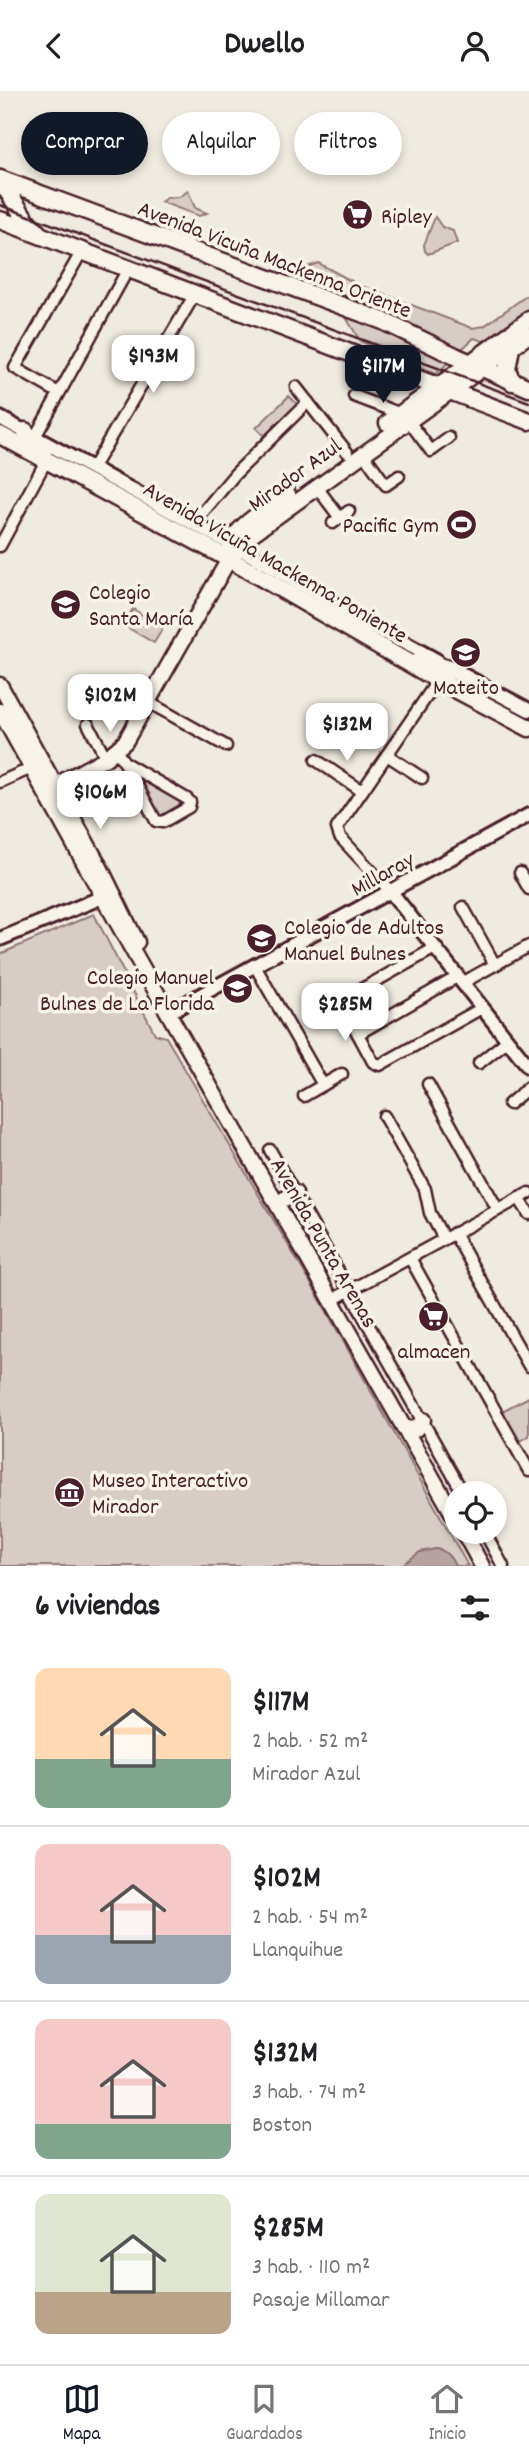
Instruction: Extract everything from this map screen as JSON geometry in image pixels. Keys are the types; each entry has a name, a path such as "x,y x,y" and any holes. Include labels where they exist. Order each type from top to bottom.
{"main road":[{"path":"0,179 26,220 40,236"},
{"name":"Avenida Vicuña Mackenna Oriente","path":"0,179 383,321 475,366 529,388"},
{"path":"0,220 529,421"},
{"name":"Mirador Azul","path":"50,789 116,758 246,525 347,452 444,389 529,319"},
{"name":"Mirador Azul","path":"475,366 510,348 529,334"},
{"path":"510,348 507,369 512,382"},
{"name":"Mirador Azul","path":"232,550 363,453 404,417"},
{"path":"30,434 47,459"},
{"name":"Avenida Vicuña Mackenna Poniente","path":"1,438 232,550 377,645 529,728"},
{"path":"377,645 457,672"},
{"name":"Avenida Punta Arenas","path":"0,685 50,789 137,941 153,987 444,1498"},
{"name":"Avenida Punta Arenas","path":"0,711 32,768 50,789"},
{"path":"276,1203 295,1193"},
{"path":"404,1428 416,1429 423,1420"},
{"path":"470,1544 482,1566"}],"street":[{"path":"59,393 15,368 82,251"},
{"path":"30,434 59,393 128,269"},
{"path":"93,467 195,294"},
{"path":"296,387 347,452"},
{"path":"354,396 404,417 431,451 449,438"},
{"path":"194,523 236,474 308,402"},
{"name":"Avenida Vicuña Mackenna Poniente","path":"0,418 194,523 232,550 529,710"},
{"path":"363,453 386,485 399,476"},
{"path":"0,546 47,459"},
{"path":"316,486 336,521 349,511"},
{"path":"438,680 338,824 338,834 391,892 529,1067"},
{"path":"148,702 226,746"},
{"path":"88,724 116,758 156,821 163,822 189,807 190,802 187,799 116,758"},
{"path":"387,755 422,778"},
{"path":"316,760 362,791"},
{"path":"0,782 32,768"},
{"name":"Millaray","path":"168,1013 529,815"},
{"path":"520,873 529,889"},
{"path":"0,939 108,894"},
{"path":"463,907 495,965"},
{"path":"358,1034 529,946"},
{"path":"435,948 344,999 342,1004 376,1065 482,1007"},
{"path":"255,966 323,1085"},
{"path":"479,1063 508,1040"},
{"path":"304,1096 342,1074"},
{"path":"428,1084 498,1210"},
{"path":"509,1104 529,1087"},
{"path":"383,1115 425,1189 430,1213 444,1239"},
{"name":"Avenida Punta Arenas","path":"270,1150 456,1481"},
{"path":"332,1300 524,1195 529,1214"},
{"path":"454,1233 529,1366"},
{"path":"410,1258 529,1471"},
{"path":"491,1544 503,1566"}],"shaded area":[{"path":"188,191 195,208 207,213 199,216 161,202 166,198 179,197"},
{"path":"435,217 442,227 453,231 457,243 428,254 424,245"},
{"path":"318,263 359,285 472,328 484,326 529,294 529,312 491,339 483,341 474,338 458,349 424,334 410,323 305,279 305,268"},
{"path":"344,314 384,329 449,362 436,374 360,341"},
{"path":"289,396 299,406 266,438 256,428"},
{"path":"133,609 163,628 154,643 123,625"},
{"path":"141,777 182,801 184,806 160,818 138,780"},
{"path":"94,914 155,1034 166,1037 317,1294 444,1523 444,1544 456,1544 468,1566 0,1566 0,954"},
{"path":"529,1397 529,1436 519,1442 502,1411"},
{"path":"435,1549 447,1554 455,1566 401,1566 420,1552"}],"railway":[{"path":"0,205 529,402"}],"place":[{"name":"Ripley","path":"358,215"},
{"name":"Pacific Gym","path":"462,524"},
{"name":"Colegio Santa María","path":"66,604"},
{"name":"Mateito","path":"466,652"},
{"name":"Colegio de Adultos Manuel Bulnes","path":"261,939"},
{"name":"Colegio Manuel Bulnes de La Florida","path":"237,989"},
{"name":"almacen","path":"434,1316"},
{"name":"Museo Interactivo Mirador","path":"69,1492"}]}
